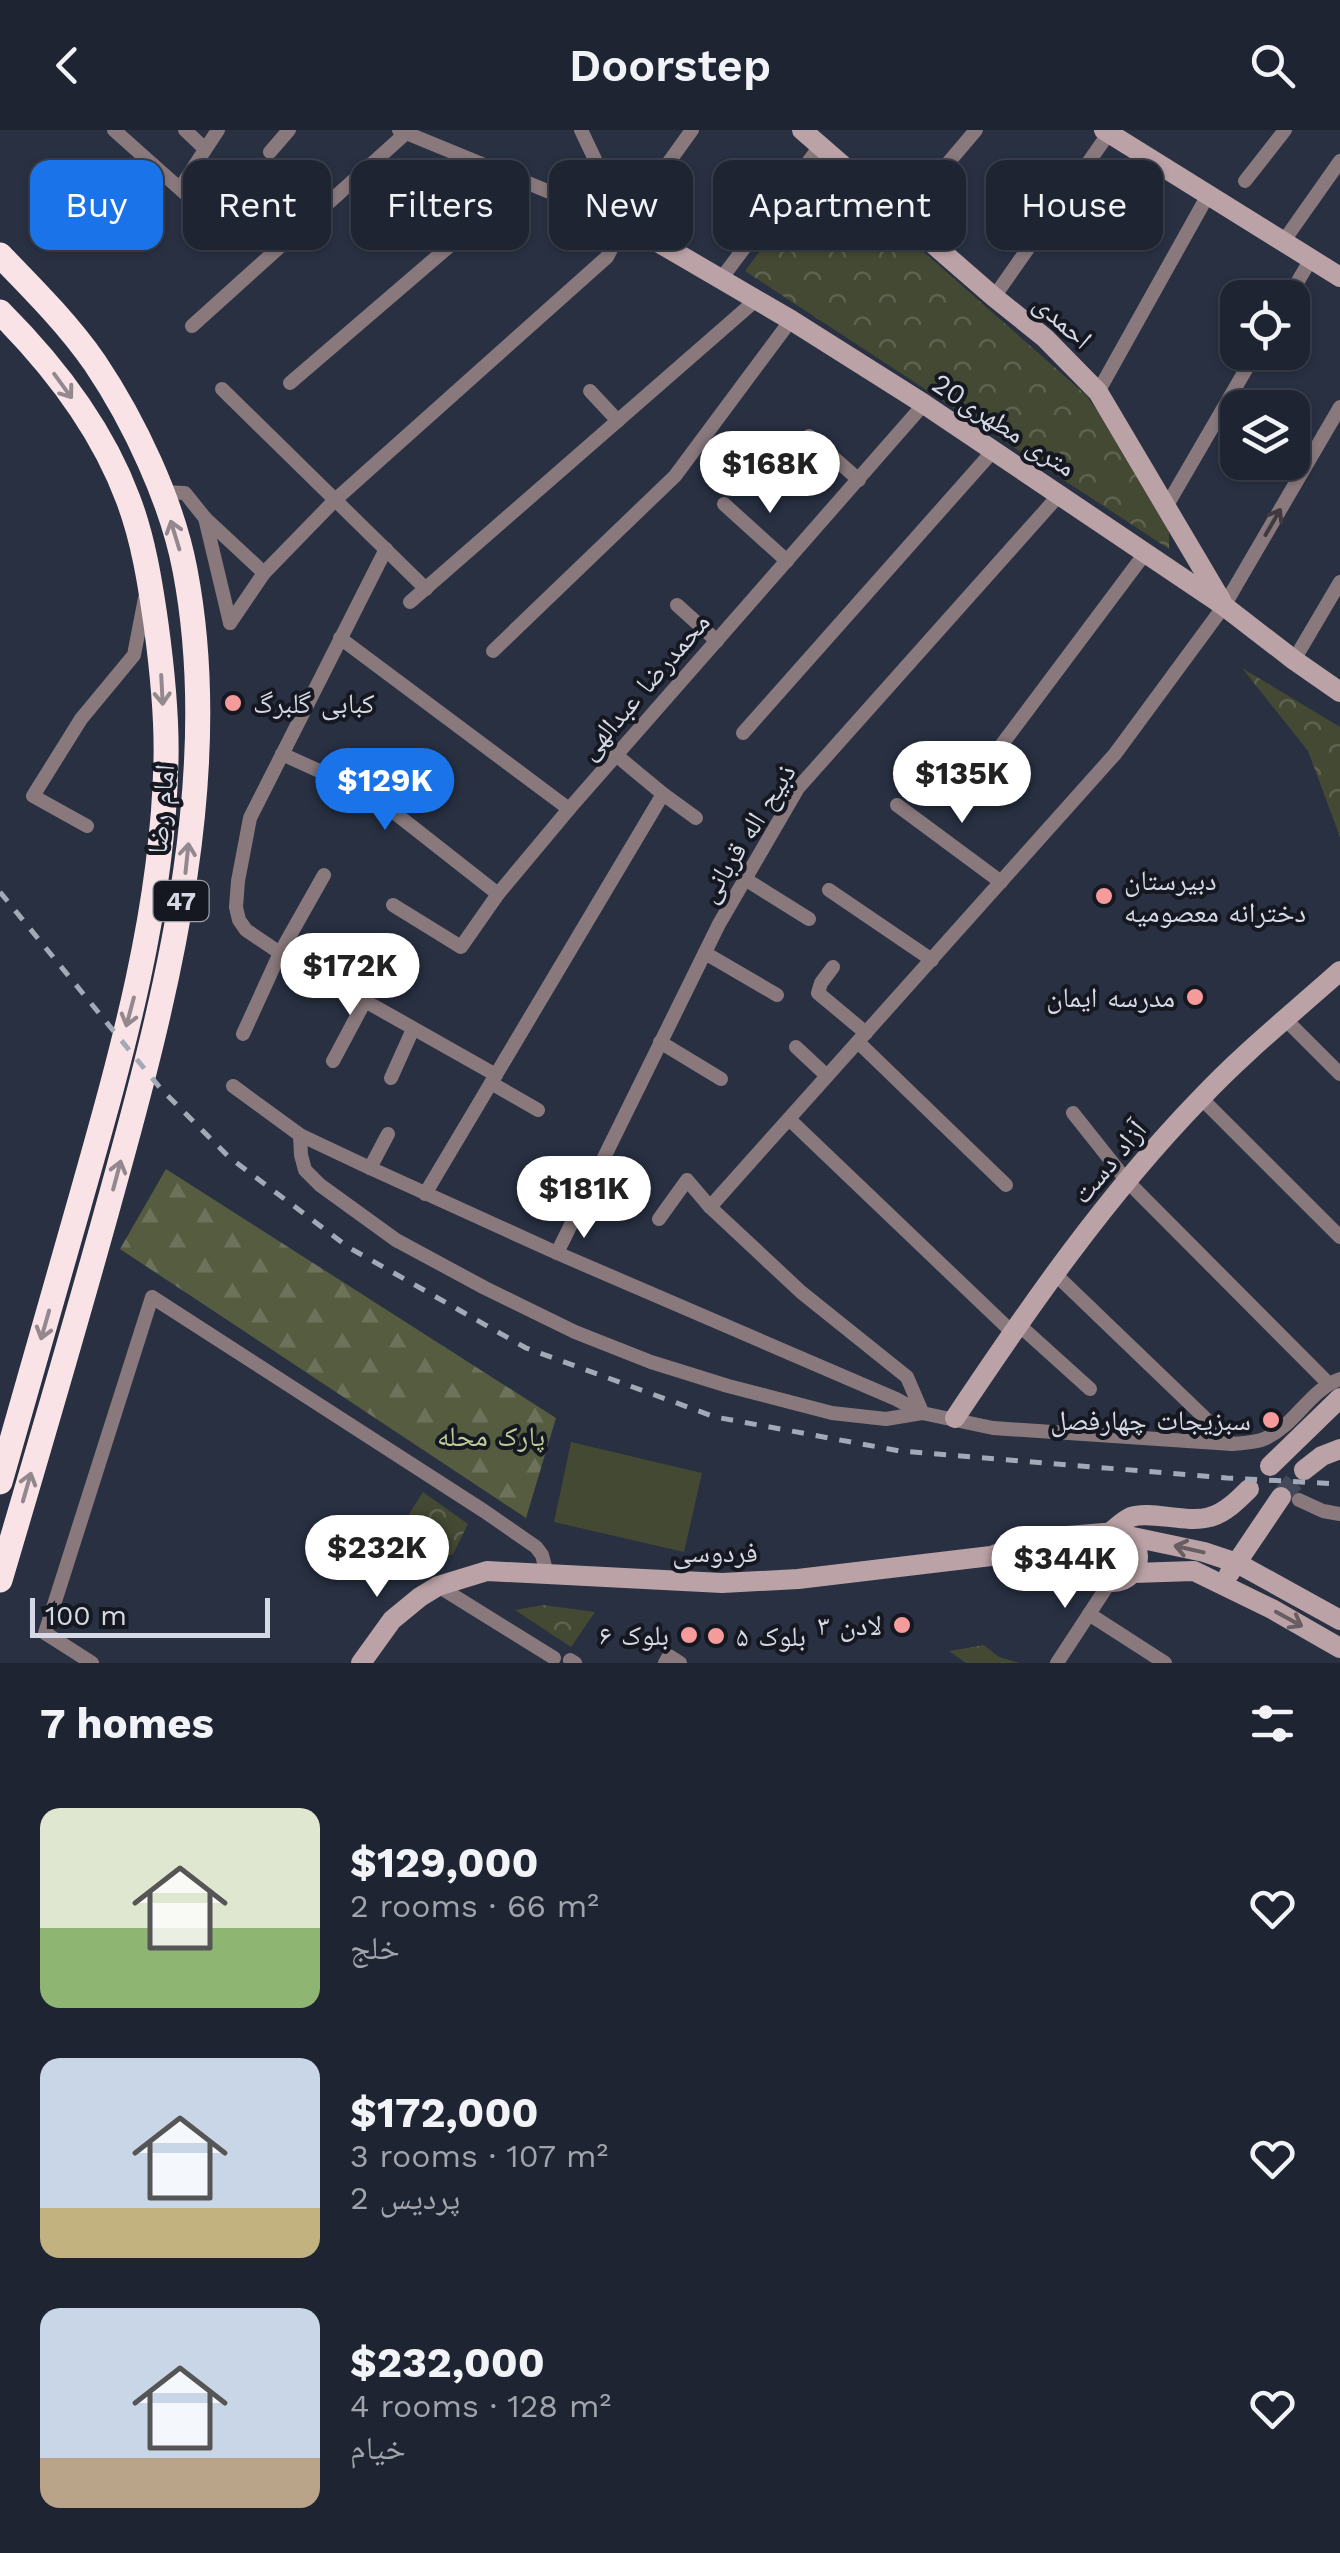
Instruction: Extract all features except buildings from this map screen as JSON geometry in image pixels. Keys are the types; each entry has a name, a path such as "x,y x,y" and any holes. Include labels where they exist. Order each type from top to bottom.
{"highway":[{"name":"امام رضا","path":"0,255 94,362 132,425 162,492 185,568 195,653 196,758 184,886 164,994 91,1270 0,1580"},
{"name":"امام رضا","path":"0,312 60,380 98,437 128,498 149,578 160,654 166,759 156,884 137,987 0,1482"}],"street":[{"path":"114,130 147,160"},
{"path":"185,130 205,149"},
{"path":"180,188 218,130"},
{"path":"270,152 288,130"},
{"path":"581,130 595,160"},
{"path":"670,160 692,130"},
{"name":"احمدی","path":"802,130 837,160"},
{"path":"951,160 976,130"},
{"path":"1245,182 1285,130"},
{"path":"994,297 1108,131 1340,277"},
{"path":"192,326 402,132 470,160"},
{"path":"721,279 820,146"},
{"path":"1284,242 1340,161"},
{"path":"163,174 183,191"},
{"path":"1098,392 1208,195"},
{"path":"290,383 445,250"},
{"path":"205,518 230,622 264,573 336,500 611,250"},
{"name":"20متری مطهری","path":"671,250 924,404 1146,552 1340,692"},
{"name":"احمدی","path":"941,250 1045,338 1098,392 1224,606"},
{"path":"1298,280 1310,259"},
{"path":"410,602 756,300"},
{"path":"492,651 675,476 791,320"},
{"path":"1166,507 1246,370"},
{"path":"222,389 426,589"},
{"path":"590,392 618,421"},
{"name":"محمدرضا عبدالهی","path":"393,905 460,946 569,809 924,404"},
{"path":"710,1207 1115,754 1224,606 1340,406"},
{"path":"809,436 859,480"},
{"path":"744,733 993,451"},
{"path":"162,492 185,493 205,518 264,573"},
{"name":"ذبیح اله قربانی","path":"557,1253 705,953 798,788 1060,494"},
{"path":"724,504 787,560"},
{"path":"386,549 250,818 238,881 239,920 246,930 280,953 414,1029 538,1110"},
{"path":"976,779 1146,552"},
{"path":"86,826 33,796 81,719 134,655 149,578"},
{"path":"1294,660 1340,582"},
{"path":"678,604 717,641"},
{"path":"340,638 569,809"},
{"path":"282,754 372,795 498,894"},
{"path":"616,755 696,818"},
{"path":"425,1194 663,794"},
{"path":"896,805 1001,882"},
{"path":"243,1034 280,953 324,875"},
{"path":"745,879 810,919"},
{"path":"829,890 932,960"},
{"path":"705,953 777,995"},
{"path":"833,967 818,992 1006,1185"},
{"name":"آزاد دست","path":"954,1418 1054,1273 1127,1181 1201,1098 1340,970"},
{"path":"333,1061 365,1001"},
{"path":"1286,1020 1340,1074"},
{"path":"390,1078 414,1029"},
{"path":"660,1042 722,1079"},
{"path":"796,1047 827,1076"},
{"path":"233,1086 300,1135 922,1413 993,1428 1232,1444 1274,1434 1336,1387"},
{"path":"1201,1098 1340,1237"},
{"path":"1074,1113 1127,1181 1336,1387"},
{"path":"789,1119 1015,1328 1090,1389"},
{"path":"370,1168 388,1134"},
{"path":"300,1135 305,1170 396,1240 575,1332 650,1362 832,1413 886,1420 922,1413"},
{"path":"660,1219 686,1180 801,1292 907,1377 922,1413"},
{"path":"1054,1273 1232,1444"},
{"path":"92,1663 45,1633 152,1296 536,1547 547,1574"},
{"path":"1270,1466 1336,1387"},
{"path":"1304,1470 1322,1456 1340,1449"},
{"path":"1115,1533 1126,1519 1136,1515 1184,1520 1211,1517 1249,1489"},
{"path":"1222,1583 1290,1499 1340,1514"},
{"path":"1115,1533 1134,1542 1139,1558 1126,1579 1110,1582 1090,1568 1088,1551 1096,1537 1115,1533"},
{"name":"فردوسی","path":"361,1663 392,1620 420,1596 486,1571 722,1583 845,1574 991,1556 1054,1537 1115,1533 1204,1552 1242,1555 1340,1620"},
{"name":"فردوسی","path":"991,1556 1090,1568"},
{"path":"1132,1573 1194,1572 1222,1583 1340,1648"},
{"path":"1058,1663 1110,1582"},
{"path":"438,1586 554,1658"},
{"path":"1089,1614 1165,1663"},
{"path":"665,1663 669,1656 680,1663"}],"green space":[{"path":"761,250 922,250 1086,395 1169,530 1169,549 745,271"},
{"path":"1242,668 1340,727 1340,837 1308,751"},
{"name":"پارک محله","path":"166,1169 556,1418 526,1518 120,1249"},
{"path":"571,1442 702,1473 684,1552 554,1522"},
{"path":"423,1492 468,1524 453,1554 412,1573 383,1555"},
{"path":"543,1605 595,1612 571,1647 515,1610"},
{"path":"984,1645 999,1657 1020,1663 966,1663 949,1651"}],"tunnel":[{"path":"1281,1497 1304,1470"}],"railway":[{"path":"0,892 161,1089 229,1157 348,1247 526,1348 715,1417 900,1451 1340,1484"}],"place":[{"name":"کبابی گلبرگ","path":"233,703"},
{"name":"دبیرستان دخترانه معصومیه","path":"1104,896"},
{"name":"مدرسه ایمان","path":"1195,997"},
{"name":"سبزیجات چهارفصل","path":"1271,1420"},
{"name":"لادن ۳","path":"902,1625"},
{"name":"بلوک ۶","path":"689,1635"},
{"name":"بلوک ۵","path":"716,1636"}]}
